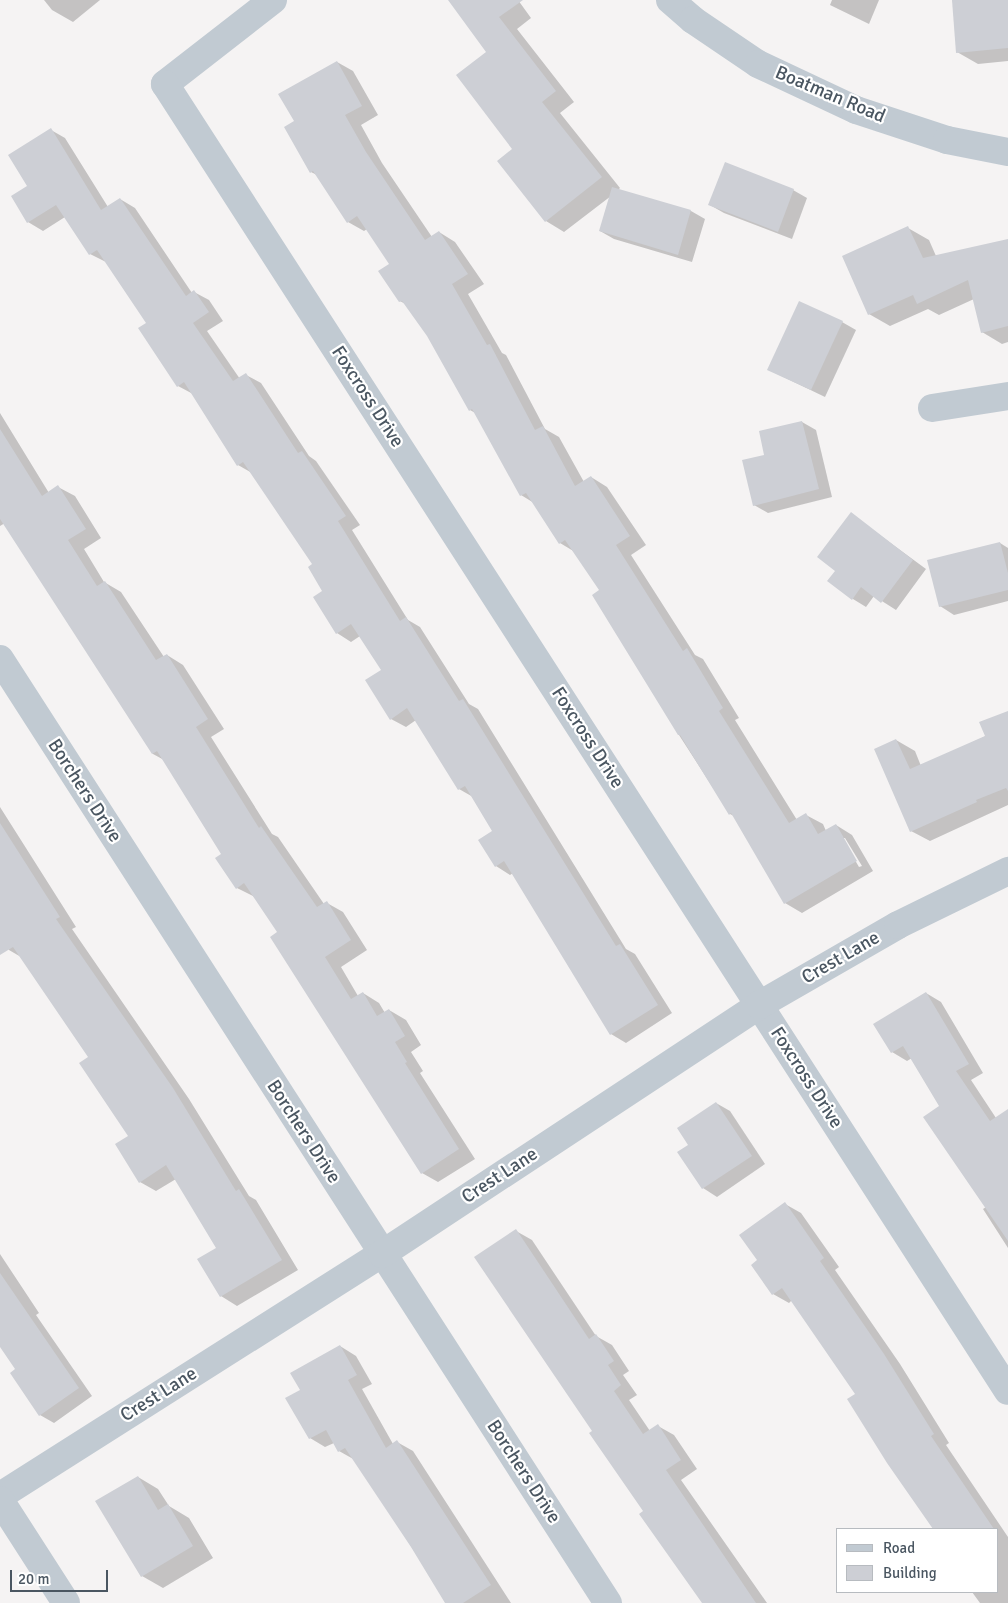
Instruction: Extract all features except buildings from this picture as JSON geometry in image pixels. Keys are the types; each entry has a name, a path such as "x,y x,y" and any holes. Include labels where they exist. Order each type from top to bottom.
{"street":[{"name":"Foxcross Drive","path":"273,0 165,84 1008,1391"},
{"name":"Boatman Road","path":"670,0 693,20 758,64 856,110 947,140 1008,152"},
{"path":"932,408 1008,396"},
{"name":"Borchers Drive","path":"0,659 608,1603"},
{"name":"Crest Lane","path":"0,1496 382,1254 759,1005 898,925 1008,871"},
{"path":"0,1500 66,1603"}]}
